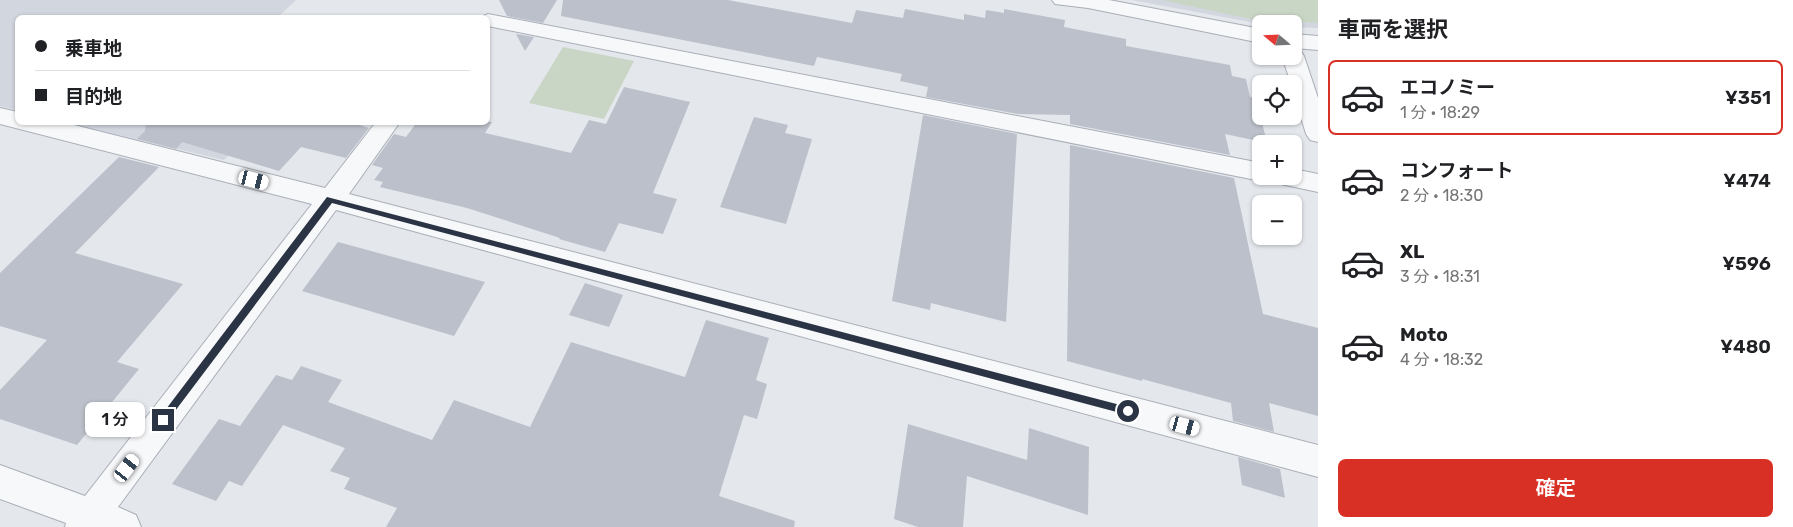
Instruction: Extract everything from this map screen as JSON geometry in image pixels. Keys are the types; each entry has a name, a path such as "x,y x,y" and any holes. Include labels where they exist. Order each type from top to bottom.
{"street":[{"path":"473,15 484,0"},
{"path":"1062,0 1088,2 1252,34"},
{"path":"490,20 1252,170"},
{"path":"1302,42 1318,43"},
{"path":"1296,65 1318,134"},
{"path":"0,116 15,119"},
{"path":"39,125 330,199 1318,461"},
{"path":"87,521 387,125"},
{"path":"1302,180 1318,183"},
{"path":"0,482 87,521 124,527"}],"shaded area":[{"path":"0,0 296,0 280,15 15,15 15,110 0,106"},
{"path":"1132,0 1318,0 1318,28 1302,27 1302,15 1252,15 1252,22"},
{"path":"76,125 258,125 224,160"}],"green space":[{"path":"1162,0 1318,0 1318,23 1302,22 1302,15 1252,15 1251,19"},
{"path":"563,47 634,61 604,119 529,103"}],"building":[{"path":"499,0 557,0 543,23 507,16"},
{"path":"563,0 728,0 852,23 856,10 903,18 905,9 964,20 964,14 985,18 986,10 1004,13 1004,9 1065,20 1064,27 1126,39 1126,46 1230,65 1232,76 1246,79 1250,97 1252,97 1252,125 1263,125 1265,135 1252,135 1252,140 1225,134 1230,155 1070,124 1070,115 1018,114 926,97 928,87 900,81 902,74 817,57 814,66 561,16"},
{"path":"516,34 534,37 525,51"},
{"path":"624,87 690,102 653,193 677,199 663,234 619,223 605,252 559,239 467,208 380,187 383,182 374,180 383,168 372,165 394,134 406,137 415,125 490,125 490,122 492,122 485,133 571,153 589,120 606,124"},
{"path":"923,115 1017,134 1006,322 931,303 930,310 892,301"},
{"path":"754,117 788,125 785,133 812,139 786,224 720,207"},
{"path":"146,125 360,125 369,128 346,158 301,147 279,171 182,142 176,149 137,139 145,131"},
{"path":"1070,145 1234,178 1263,314 1318,328 1318,416 1269,403 1274,432 1233,421 1231,403 1067,361"},
{"path":"119,157 159,167 75,253 183,284 117,362 139,369 77,445 0,419 0,390 47,340 0,326 0,273"},
{"path":"338,242 485,282 454,336 302,291"},
{"path":"585,283 623,295 609,327 569,315"},
{"path":"706,320 769,338 756,380 767,384 757,419 744,415 719,496 795,521 794,527 386,527 397,508 344,489 350,478 330,471 345,448 283,425 242,486 229,481 216,501 172,484 219,419 240,426 276,375 292,380 301,366 342,380 328,402 432,440 454,400 530,427 571,342 685,377"},
{"path":"908,424 1027,460 1029,428 1089,447 1088,515 967,476 963,527 918,527 894,519"},
{"path":"1238,457 1280,469 1285,498 1242,485"}],"route":[{"path":"163,420 330,199 1128,411"}]}
